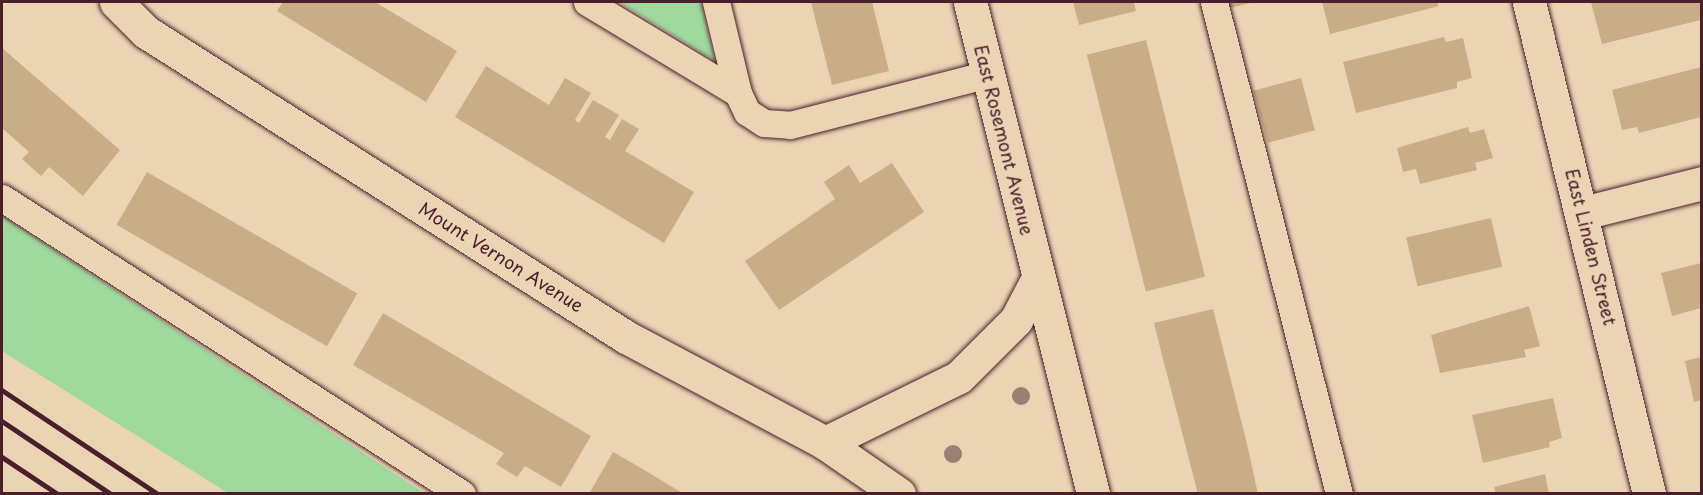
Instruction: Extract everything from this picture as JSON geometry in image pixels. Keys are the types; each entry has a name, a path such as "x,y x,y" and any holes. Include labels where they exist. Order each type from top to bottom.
{"street":[{"name":"Mount Vernon Avenue","path":"116,2 146,32 626,337 825,443 899,494"},
{"name":"East Rosemont Avenue","path":"970,2 1093,494"},
{"name":"East Linden Street","path":"1528,2 1583,213 1649,494"},
{"path":"1583,213 1701,183"},
{"path":"825,443 959,377 1016,320 1038,278"}],"lane":[{"path":"587,2 738,93"},
{"path":"716,2 738,93 747,112 764,123 790,124 988,74"},
{"path":"1214,2 1339,494"},
{"path":"2,198 462,494"}],"green space":[{"path":"619,2 701,2 715,61"},
{"path":"2,214 424,493 228,493 2,351"}],"building":[{"path":"283,2 375,2 457,51 426,102 277,11"},
{"path":"811,2 872,2 889,71 832,85"},
{"path":"1073,2 1134,2 1136,11 1079,25"},
{"path":"1220,2 1254,2 1222,10"},
{"path":"1322,2 1437,2 1439,6 1330,34"},
{"path":"1591,2 1701,2 1701,20 1602,44"},
{"path":"1444,37 1446,42 1463,38 1472,78 1457,82 1457,88 1356,113 1343,62"},
{"path":"1146,40 1205,277 1146,292 1087,55"},
{"path":"2,48 120,150 83,196 49,167 41,176 22,159 29,152 2,128"},
{"path":"486,66 549,105 565,78 591,93 575,120 579,123 593,100 619,115 605,137 610,140 622,119 639,129 625,151 694,192 664,243 455,117"},
{"path":"1701,67 1701,117 1639,133 1637,127 1622,130 1612,90"},
{"path":"1301,78 1315,130 1268,143 1254,91"},
{"path":"1468,127 1470,133 1484,129 1493,158 1475,163 1477,170 1420,184 1416,169 1403,172 1397,148"},
{"path":"892,163 924,212 779,310 745,261 835,199 824,182 849,165 860,183"},
{"path":"147,172 357,294 327,346 116,225"},
{"path":"1491,218 1502,267 1417,286 1406,238"},
{"path":"1701,263 1701,308 1672,316 1661,273"},
{"path":"1529,306 1540,346 1524,350 1526,357 1440,373 1431,335"},
{"path":"1213,309 1258,494 1198,494 1154,323"},
{"path":"383,313 591,436 561,487 525,466 517,477 496,464 504,453 353,365"},
{"path":"1701,357 1701,400 1694,402 1685,361"},
{"path":"1553,398 1562,438 1549,442 1550,447 1483,463 1472,415"},
{"path":"613,452 641,468 684,494 589,494"},
{"path":"1545,474 1549,494 1496,494 1494,487"}],"railway":[{"path":"2,390 158,494"},
{"path":"2,421 111,494"},
{"path":"2,457 58,494"}]}
